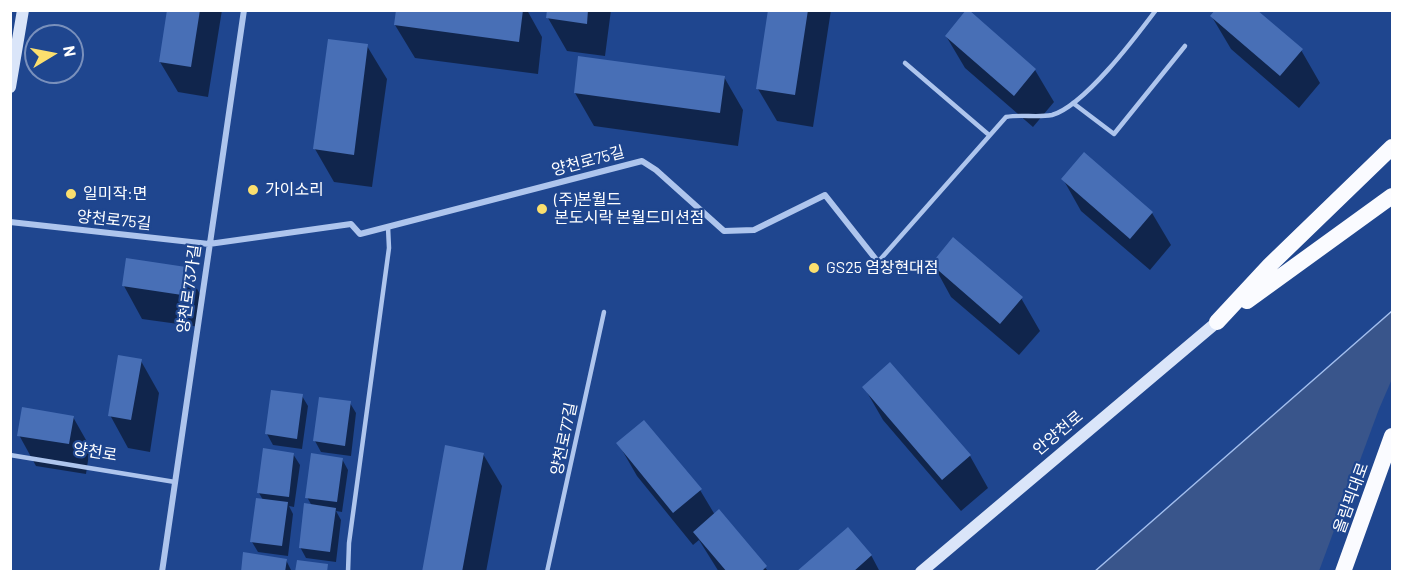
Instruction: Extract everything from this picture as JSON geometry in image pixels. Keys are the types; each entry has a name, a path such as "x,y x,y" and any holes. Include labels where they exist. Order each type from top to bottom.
{"highway":[{"path":"1217,322 1270,265 1392,147"},
{"path":"1217,322 1392,196"},
{"name":"올림픽대로","path":"1342,572 1392,436"}],"main road":[{"path":"10,87 23,10"},
{"name":"안양천로","path":"921,572 1217,322"}],"street":[{"name":"양천로73가길","path":"162,572 244,10"},
{"name":"양천로75길","path":"10,222 209,244 351,224 360,234 642,161 656,170 724,231 754,230 825,195 878,262"}],"lane":[{"path":"878,262 1006,117 1018,114 1038,117 1054,114 1073,103 1095,82 1156,10"},
{"path":"1073,103 1114,134 1185,46"},
{"path":"905,63 989,135"},
{"path":"348,572 351,531 389,248 388,227"},
{"name":"양천로77길","path":"547,572 604,312"},
{"name":"양천로","path":"10,455 175,482"}],"water":[{"path":"1392,311 1392,571 1094,572"}],"pier":[{"path":"1392,379 1392,571 1319,571 1379,409"}],"building":[{"path":"167,10 200,10 191,67 159,62"},
{"path":"396,10 523,10 519,42 394,25"},
{"path":"547,10 588,10 587,24 546,18"},
{"path":"768,10 808,10 795,95 756,89"},
{"path":"966,10 969,10 1036,69 1014,96 945,36"},
{"path":"1215,10 1257,10 1303,49 1280,76 1210,16"},
{"path":"328,39 368,44 354,155 313,149"},
{"path":"578,56 725,76 720,113 574,93"},
{"path":"1084,152 1153,212 1130,239 1061,179"},
{"path":"953,237 1023,297 1000,324 931,264"},
{"path":"126,258 186,267 182,295 122,286"},
{"path":"118,355 142,359 131,420 108,416"},
{"path":"890,362 971,455 942,480 862,387"},
{"path":"271,390 303,394 297,439 265,434"},
{"path":"319,397 351,401 345,446 313,441"},
{"path":"22,407 74,416 69,444 17,436"},
{"path":"644,420 702,489 673,513 616,443"},
{"path":"445,445 484,453 462,572 422,572"},
{"path":"263,448 294,453 289,497 257,493"},
{"path":"311,453 343,458 337,502 305,498"},
{"path":"256,498 288,502 282,546 250,542"},
{"path":"304,503 336,508 330,552 299,548"},
{"path":"719,509 767,566 761,572 727,572 693,532"},
{"path":"848,527 872,555 853,572 796,572"},
{"path":"243,552 287,559 285,572 241,572"},
{"path":"297,560 328,564 327,572 295,572"}],"place":[{"name":"가이소리","path":"253,190"},
{"name":"일미작:면","path":"71,194"},
{"name":"(주)본월드 본도시락 본월드미션점","path":"542,209"},
{"name":"GS25 염창현대점","path":"814,268"}]}
